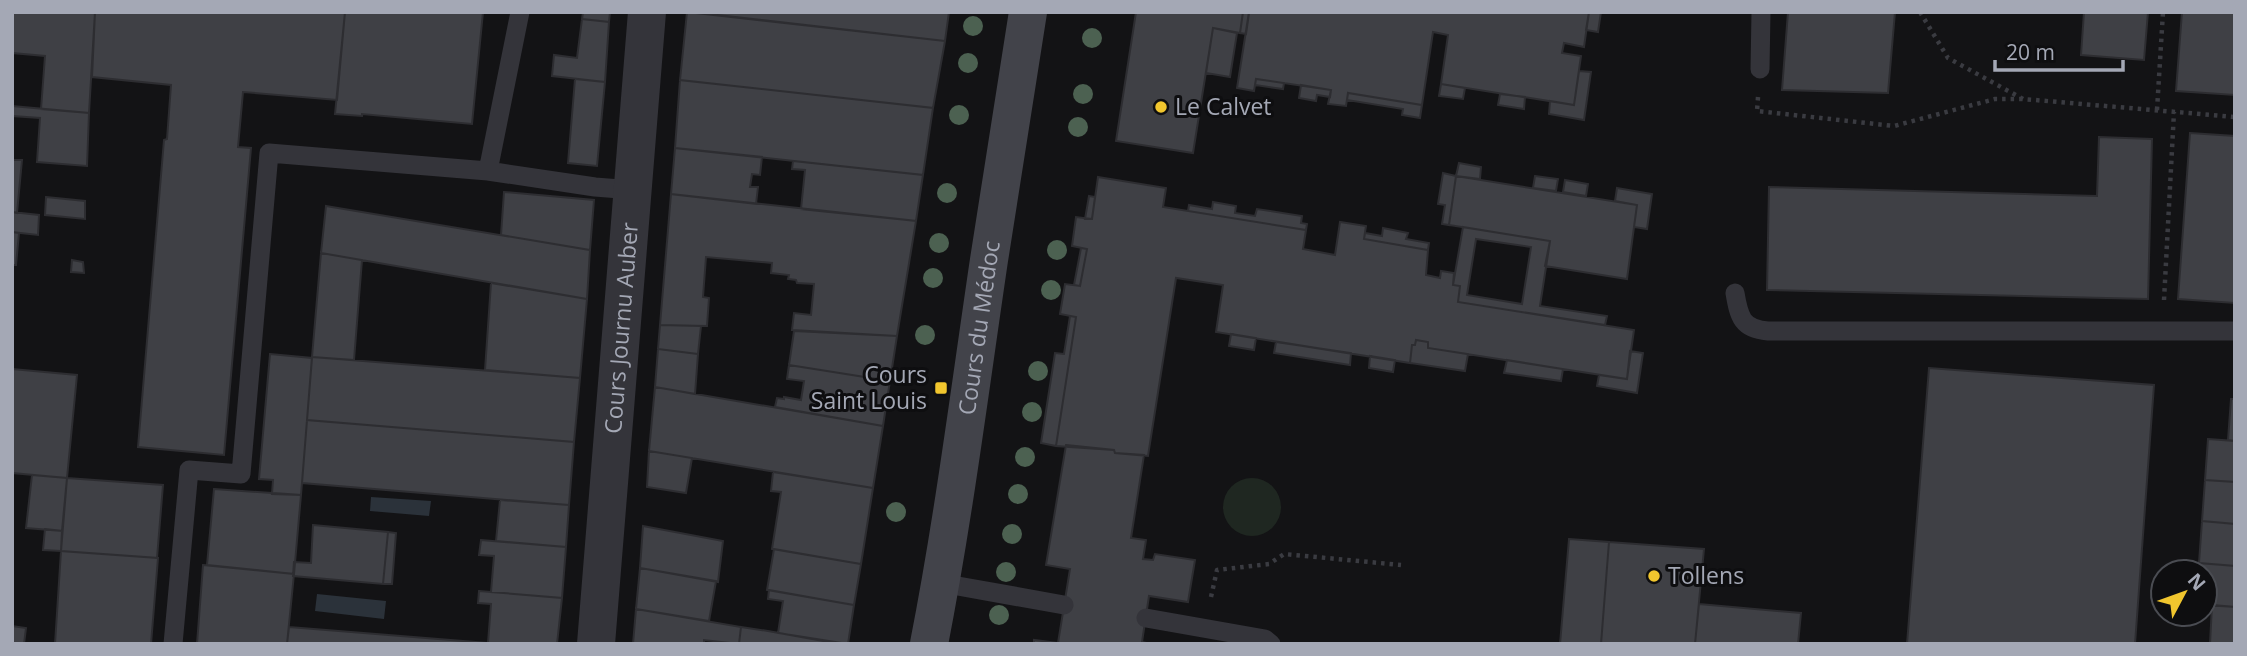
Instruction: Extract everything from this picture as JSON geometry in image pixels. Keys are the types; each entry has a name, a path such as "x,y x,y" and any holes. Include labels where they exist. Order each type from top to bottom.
{"main road":[{"name":"Cours du Médoc","path":"929,644 941,583 1028,12"}],"street":[{"name":"Cours Journu Auber","path":"596,644 647,12"}],"lane":[{"path":"488,172 520,12"},
{"path":"1760,69 1761,12"},
{"path":"173,644 190,470 241,474 269,153 488,172 633,190"},
{"path":"1735,293 1737,309 1743,322 1754,330 2235,331"},
{"path":"941,583 1064,604"},
{"path":"1146,618 1265,639 1271,644"}],"path":[{"path":"1920,12 1948,58 2023,99"},
{"path":"2157,110 2163,12"},
{"path":"1760,69 1757,111 1894,126 1995,99 2235,117"},
{"path":"2163,331 2174,112"},
{"path":"1204,628 1217,570 1269,564 1284,554 1401,565"}],"shaded area":[{"path":"1246,478 1258,478 1273,486 1281,501 1281,513 1273,528 1258,536 1246,536 1231,528 1223,513 1223,501 1231,486"},
{"path":"371,497 431,501 429,516 370,511"},
{"path":"317,594 386,601 384,619 315,611"}],"building":[{"path":"12,12 95,12 89,113 41,109 45,56 12,53"},
{"path":"95,12 345,12 337,100 243,92 238,147 251,148 224,455 138,447 171,85 92,77"},
{"path":"345,12 483,12 472,124 335,114"},
{"path":"583,12 610,12 609,22 582,19"},
{"path":"687,12 945,41 933,108 680,80"},
{"path":"691,12 949,12 945,41"},
{"name":"Le Calvet","path":"1136,12 1243,12 1240,33 1213,28 1193,153 1116,141"},
{"path":"1243,12 1249,13 1246,34 1240,33"},
{"path":"1249,12 1589,12 1584,47 1564,43 1562,53 1581,56 1574,105 1441,84 1448,35 1433,32 1422,105 1348,93 1346,106 1328,104 1331,90 1256,79 1254,91 1237,88"},
{"path":"1589,12 1601,12 1598,32 1586,30"},
{"path":"1788,12 1895,12 1888,93 1782,90"},
{"path":"2084,12 2148,12 2144,60 2081,55"},
{"path":"2182,12 2235,12 2235,95 2176,91"},
{"path":"582,19 609,22 605,82 552,76 554,55 577,58"},
{"path":"1213,28 1237,33 1230,77 1206,73"},
{"path":"1579,71 1591,72 1584,120 1549,114 1550,101 1574,105"},
{"path":"575,79 605,82 597,166 568,163"},
{"path":"1256,79 1284,83 1283,89 1255,85"},
{"path":"680,80 933,108 923,175 675,148"},
{"path":"1441,84 1465,88 1463,99 1439,96"},
{"path":"1301,85 1331,90 1330,97 1317,95 1316,101 1299,98"},
{"path":"1348,93 1422,105 1420,118 1402,115 1403,109 1347,100"},
{"path":"1500,94 1525,97 1524,109 1498,105"},
{"path":"12,106 89,113 87,166 37,162 40,118 12,116"},
{"path":"2190,133 2235,136 2235,303 2178,299"},
{"path":"2099,137 2152,139 2148,299 1767,290 1769,187 2097,196"},
{"path":"675,148 762,157 760,175 752,174 750,187 758,187 756,204 671,194"},
{"path":"12,160 22,160 17,213 12,212"},
{"path":"793,161 923,175 916,221 801,209 805,170 792,169"},
{"path":"1459,163 1481,167 1480,179 1456,176"},
{"path":"1443,173 1456,176 1449,225 1442,224 1445,205 1438,204"},
{"path":"1456,176 1637,205 1627,279 1545,266 1550,241 1449,225"},
{"path":"1535,176 1558,179 1556,191 1533,188"},
{"path":"1098,177 1166,188 1163,207 1306,230 1303,249 1335,255 1340,222 1366,226 1364,239 1428,250 1426,275 1440,278 1441,271 1454,273 1453,285 1460,286 1458,302 1634,330 1627,379 1428,348 1428,342 1416,340 1415,345 1412,345 1410,363 1216,332 1223,285 1176,278 1148,456 1115,453 1114,450 1056,446 1076,317 1060,314 1065,284 1080,286 1087,249 1072,246 1076,217 1092,219"},
{"path":"1565,180 1588,184 1586,196 1563,192"},
{"path":"1617,188 1652,194 1647,229 1634,227 1637,205 1615,201"},
{"path":"504,192 594,200 590,250 501,235"},
{"path":"671,194 916,221 897,336 792,330 794,313 811,315 814,284 797,283 796,280 788,279 789,275 771,273 772,263 706,257 703,297 709,298 707,326 660,325"},
{"path":"1089,196 1095,197 1092,219 1085,219"},
{"path":"46,197 85,201 85,219 45,215"},
{"path":"1213,202 1236,206 1235,213 1255,216 1257,209 1302,216 1301,223 1307,224 1306,230 1188,211 1189,205 1212,209"},
{"path":"326,206 590,250 587,299 321,253"},
{"path":"12,212 39,215 38,235 12,232"},
{"path":"1463,227 1550,241 1540,306 1607,316 1605,325 1458,302 1460,286 1453,285","holes":["1476,239 1531,247 1522,304 1467,295"]},
{"path":"1383,228 1408,233 1406,239 1429,243 1428,250 1364,239 1365,233 1382,236"},
{"path":"12,232 19,233 16,265 12,265"},
{"path":"1081,248 1087,249 1080,286 1074,285"},
{"path":"321,253 362,260 354,360 312,357"},
{"path":"72,260 83,262 84,273 71,272"},
{"path":"491,283 587,299 580,378 485,370"},
{"path":"1070,316 1076,317 1056,446 1041,443 1055,353 1064,354"},
{"path":"660,325 701,326 698,354 658,349"},
{"path":"794,331 897,336 890,381 789,365"},
{"path":"1231,334 1256,338 1254,350 1229,346"},
{"path":"1416,340 1428,342 1428,348 1468,354 1465,371 1410,363 1412,345 1415,345"},
{"path":"1276,342 1351,353 1350,365 1274,353"},
{"path":"658,349 698,354 695,394 655,387"},
{"path":"1630,351 1643,353 1637,393 1597,386 1599,375 1627,379"},
{"path":"270,354 312,358 301,495 272,494 273,480 259,479"},
{"path":"1370,356 1395,360 1393,372 1369,368"},
{"path":"312,357 580,378 574,442 307,420"},
{"path":"1507,360 1563,369 1561,381 1504,373"},
{"path":"789,365 890,381 883,426 775,407 777,398 801,400 804,381 787,379"},
{"path":"1929,368 2154,385 2135,644 1907,644"},
{"path":"12,369 77,375 67,478 12,473"},
{"path":"655,387 883,426 873,488 649,451"},
{"path":"2231,399 2235,399 2235,441 2228,440"},
{"path":"307,420 574,442 569,505 302,483"},
{"path":"2208,439 2235,441 2235,482 2205,480"},
{"path":"1066,445 1144,455 1131,538 1146,540 1143,559 1153,560 1155,554 1195,560 1188,602 1149,596 1142,642 1151,644 1034,644 1034,640 1058,643 1070,569 1046,565"},
{"path":"649,451 692,458 686,493 647,487"},
{"path":"773,472 873,488 861,564 772,549 781,492 771,491"},
{"path":"32,475 67,478 62,531 26,528"},
{"path":"67,478 163,485 157,558 61,551"},
{"path":"2205,480 2235,482 2235,524 2202,521"},
{"path":"214,489 301,495 294,574 207,565"},
{"path":"500,500 569,505 566,547 496,541"},
{"path":"2202,521 2235,524 2235,566 2219,565 2219,558 2199,558"},
{"path":"313,525 388,532 383,584 293,576 294,562 311,563"},
{"path":"643,526 723,541 718,582 640,568"},
{"path":"45,529 62,531 61,551 43,550"},
{"path":"388,532 396,533 392,584 383,584"},
{"path":"1569,539 1609,542 1601,644 1560,644"},
{"path":"481,540 566,547 562,598 491,592 494,556 479,555"},
{"name":"Tollens","path":"1609,542 1704,549 1695,644 1601,644"},
{"path":"774,549 861,564 854,605 767,590"},
{"path":"61,551 158,558 151,644 55,644"},
{"path":"203,565 294,574 287,644 197,644"},
{"path":"2219,565 2235,566 2235,607 2219,606"},
{"path":"640,568 716,581 709,621 636,609"},
{"path":"769,590 854,605 848,644 778,633 783,601 768,599"},
{"path":"479,591 562,598 557,644 488,643 491,604 478,603"},
{"path":"1699,604 1801,613 1798,644 1695,644"},
{"path":"2219,606 2235,607 2235,644 2210,644 2211,628 2219,628"},
{"path":"636,609 741,627 739,644 704,640 704,644 633,644"},
{"path":"12,626 26,628 24,644 12,644"},
{"path":"289,627 488,643 493,644 287,644"},
{"path":"741,627 768,631 840,644 739,644"}],"place":[{"name":"Le Calvet","path":"1161,107"},
{"name":"Cours Saint Louis","path":"941,388"},
{"name":"Tollens","path":"1654,576"}]}
